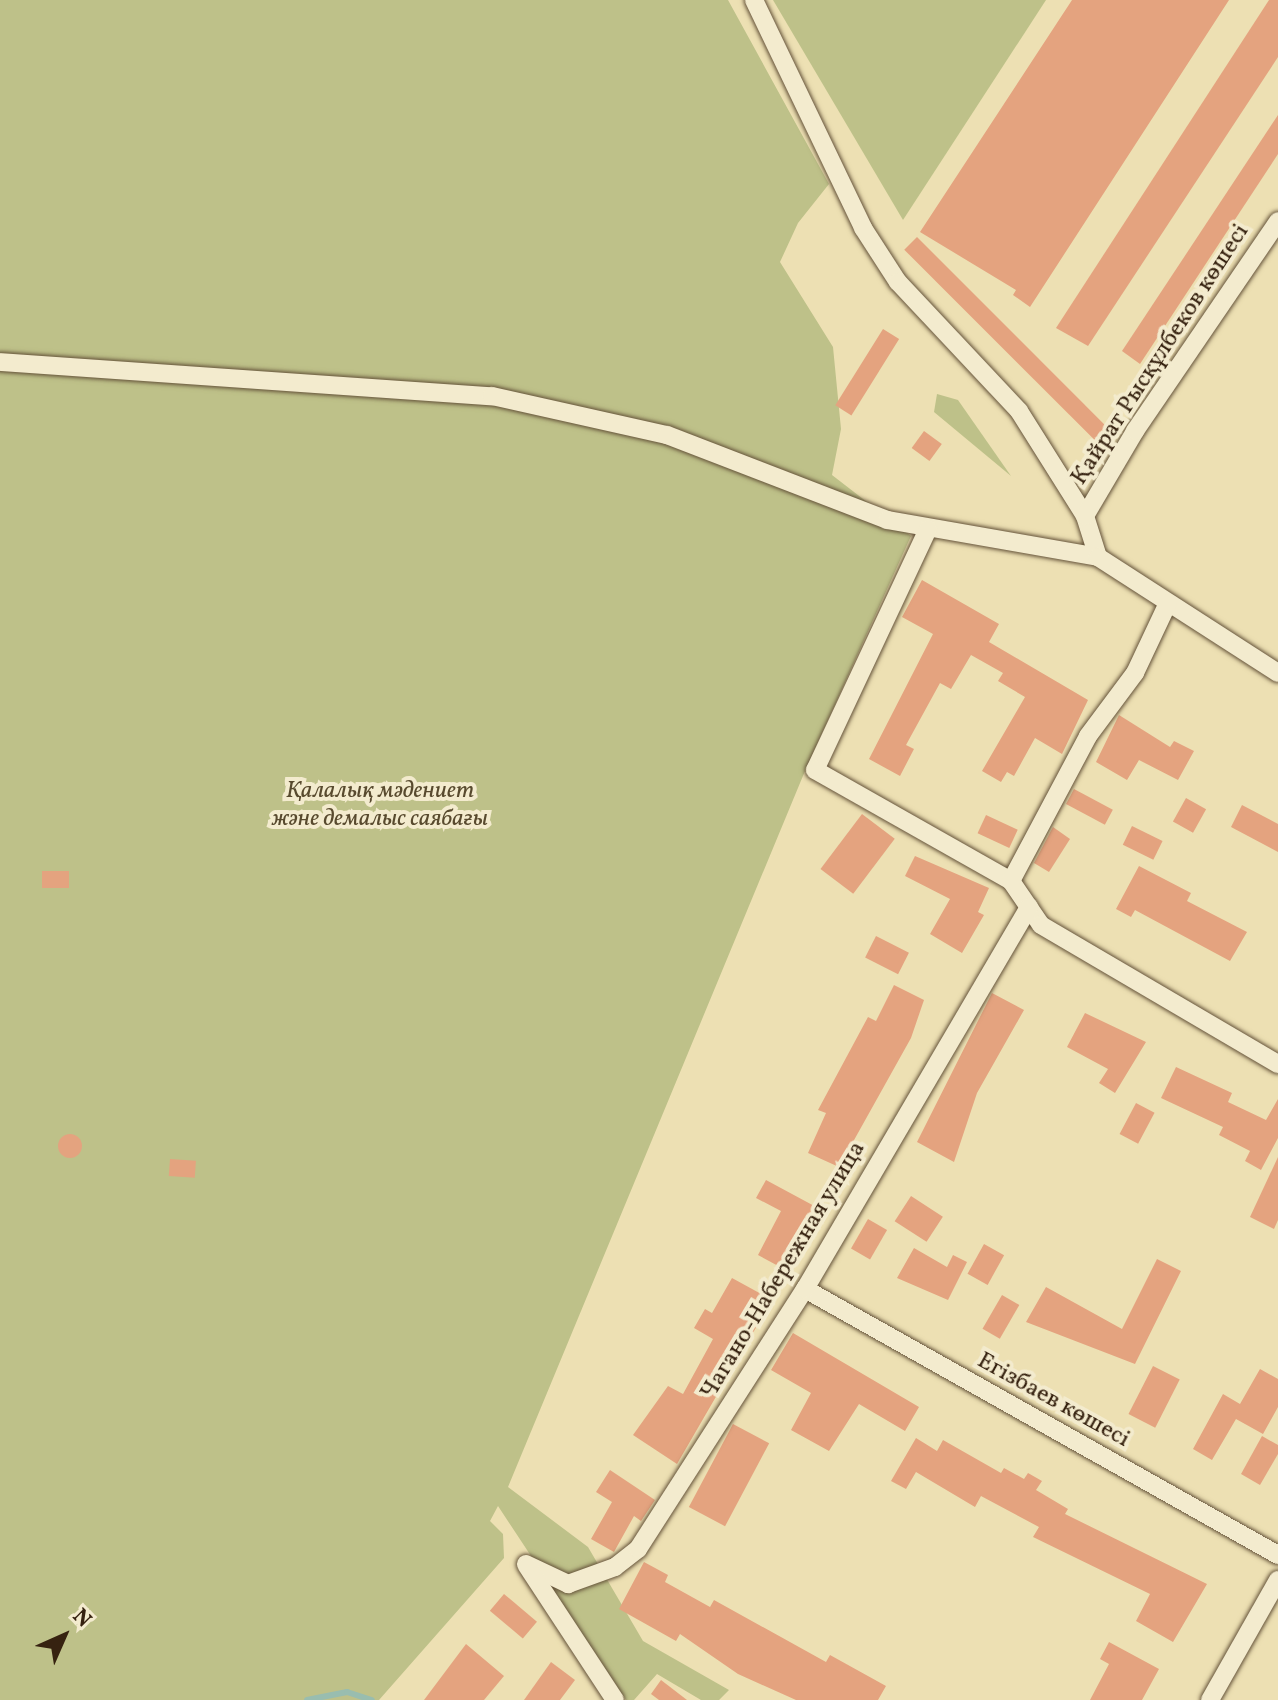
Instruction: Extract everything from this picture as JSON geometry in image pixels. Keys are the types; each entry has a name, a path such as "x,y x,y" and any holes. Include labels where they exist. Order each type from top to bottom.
{"street":[{"path":"754,0 870,239 898,282 1019,411 1085,516 1098,557"},
{"name":"Қайрат Рысқұлбеков көшесі","path":"1085,516 1135,431 1278,221"},
{"path":"0,362 492,396 667,435 887,520 1098,557 1278,673"},
{"path":"928,529 815,770 1011,881 1041,925 1278,1064"},
{"path":"1011,881 1088,736 1135,673 1168,603"},
{"name":"Чагано-Набережная улица","path":"615,1700 526,1564 568,1584 615,1567 638,1549 805,1289 1029,907"},
{"name":"Егізбаев көшесі","path":"805,1289 1278,1555"},
{"path":"1210,1700 1278,1580"}],"green space":[{"name":"Қалалық мәдениет және демалыс саябағы","path":"0,0 728,0 829,184 798,223 780,262 833,347 841,429 832,475 911,536 805,771 508,1487 588,1547 643,1641 729,1690 719,1700 701,1700 657,1674 634,1700 626,1700 498,1506 490,1521 503,1534 504,1558 379,1700 0,1700"},
{"path":"773,0 1046,0 903,220"},
{"path":"937,394 958,400 1011,476 934,412"}],"building":[{"path":"1072,0 1229,0 1030,307 1013,295 1016,290 920,232"},
{"path":"1269,0 1278,0 1278,57 1088,346 1056,328"},
{"path":"1278,115 1278,154 1140,364 1122,351"},
{"path":"917,237 1109,429 1096,441 904,250"},
{"path":"883,329 899,339 851,415 835,405"},
{"path":"924,431 942,444 929,461 912,448"},
{"path":"922,580 999,624 989,642 1088,700 1062,754 1035,738 1014,776 1007,772 1001,782 982,771 1025,697 998,681 1003,673 971,655 951,689 940,683 906,745 914,749 900,776 869,759 933,634 902,617"},
{"path":"1119,715 1170,747 1174,741 1194,751 1178,780 1139,760 1127,780 1096,762"},
{"path":"1074,789 1113,810 1105,825 1066,804"},
{"path":"1186,798 1206,809 1193,833 1173,822"},
{"path":"1242,805 1278,824 1278,852 1231,827"},
{"path":"862,814 895,839 853,894 820,869"},
{"path":"986,815 1018,830 1009,848 978,833"},
{"path":"1132,826 1163,841 1153,860 1123,845"},
{"path":"1053,827 1070,839 1049,872 1034,863"},
{"path":"915,856 989,888 978,912 984,915 962,953 930,934 950,899 905,876"},
{"path":"1139,866 1191,893 1187,901 1247,932 1230,961 1135,910 1131,917 1116,909"},
{"path":"42,871 69,871 69,888 42,888"},
{"path":"876,936 909,953 898,974 865,957"},
{"path":"894,985 924,1000 911,1038 839,1167 808,1153 826,1113 818,1110 868,1017 876,1021"},
{"path":"992,993 1024,1010 977,1093 954,1162 917,1142"},
{"path":"1085,1013 1146,1042 1115,1093 1099,1083 1108,1069 1067,1047"},
{"path":"1176,1067 1232,1093 1228,1102 1266,1120 1278,1099 1278,1138 1261,1170 1245,1161 1250,1151 1219,1135 1223,1127 1161,1098"},
{"path":"1136,1103 1155,1113 1138,1144 1120,1134"},
{"path":"65,1134 75,1134 82,1141 82,1151 75,1158 65,1158 58,1151 58,1141"},
{"path":"1278,1157 1278,1220 1274,1229 1250,1217"},
{"path":"170,1159 196,1161 195,1178 169,1176"},
{"path":"766,1180 818,1208 782,1268 758,1255 781,1211 756,1198"},
{"path":"911,1196 943,1217 927,1242 895,1221"},
{"path":"868,1219 887,1230 870,1259 851,1248"},
{"path":"984,1244 1004,1255 988,1285 968,1274"},
{"path":"914,1248 947,1267 953,1255 967,1262 948,1300 897,1278"},
{"path":"1157,1259 1181,1271 1135,1364 1026,1322 1046,1287 1122,1329"},
{"path":"732,1278 772,1300 677,1464 633,1435 668,1386 683,1394 713,1339 694,1328 705,1309 712,1313"},
{"path":"1002,1295 1019,1305 1000,1339 982,1329"},
{"path":"793,1333 919,1407 905,1431 859,1404 829,1451 791,1430 811,1393 771,1370"},
{"path":"1153,1366 1180,1380 1155,1428 1128,1414"},
{"path":"1260,1369 1278,1379 1278,1407 1263,1434 1236,1419 1212,1460 1193,1449 1223,1394 1240,1404"},
{"path":"733,1424 769,1443 725,1526 689,1507"},
{"path":"1262,1436 1278,1445 1278,1454 1260,1485 1241,1474"},
{"path":"916,1438 937,1451 943,1440 1001,1473 1004,1468 1024,1479 1028,1473 1042,1481 1036,1490 1068,1509 1065,1514 1207,1584 1173,1642 1136,1621 1150,1594 1033,1537 1039,1527 981,1496 975,1507 916,1472 906,1489 891,1481"},
{"path":"610,1470 655,1500 641,1521 634,1516 614,1552 591,1539 612,1502 596,1492"},
{"path":"644,1562 668,1575 665,1582 710,1607 714,1600 826,1662 830,1655 886,1686 878,1700 796,1700 738,1674 680,1634 676,1641 619,1609"},
{"path":"504,1594 537,1622 523,1638 490,1611"},
{"path":"1109,1642 1159,1669 1142,1700 1090,1700 1109,1664 1100,1659"},
{"path":"466,1644 504,1676 484,1700 424,1700"},
{"path":"551,1662 575,1680 560,1700 524,1700"},
{"path":"661,1680 687,1700 659,1700 651,1694"}],"waterway":[{"path":"307,1700 347,1692 372,1700"}]}
